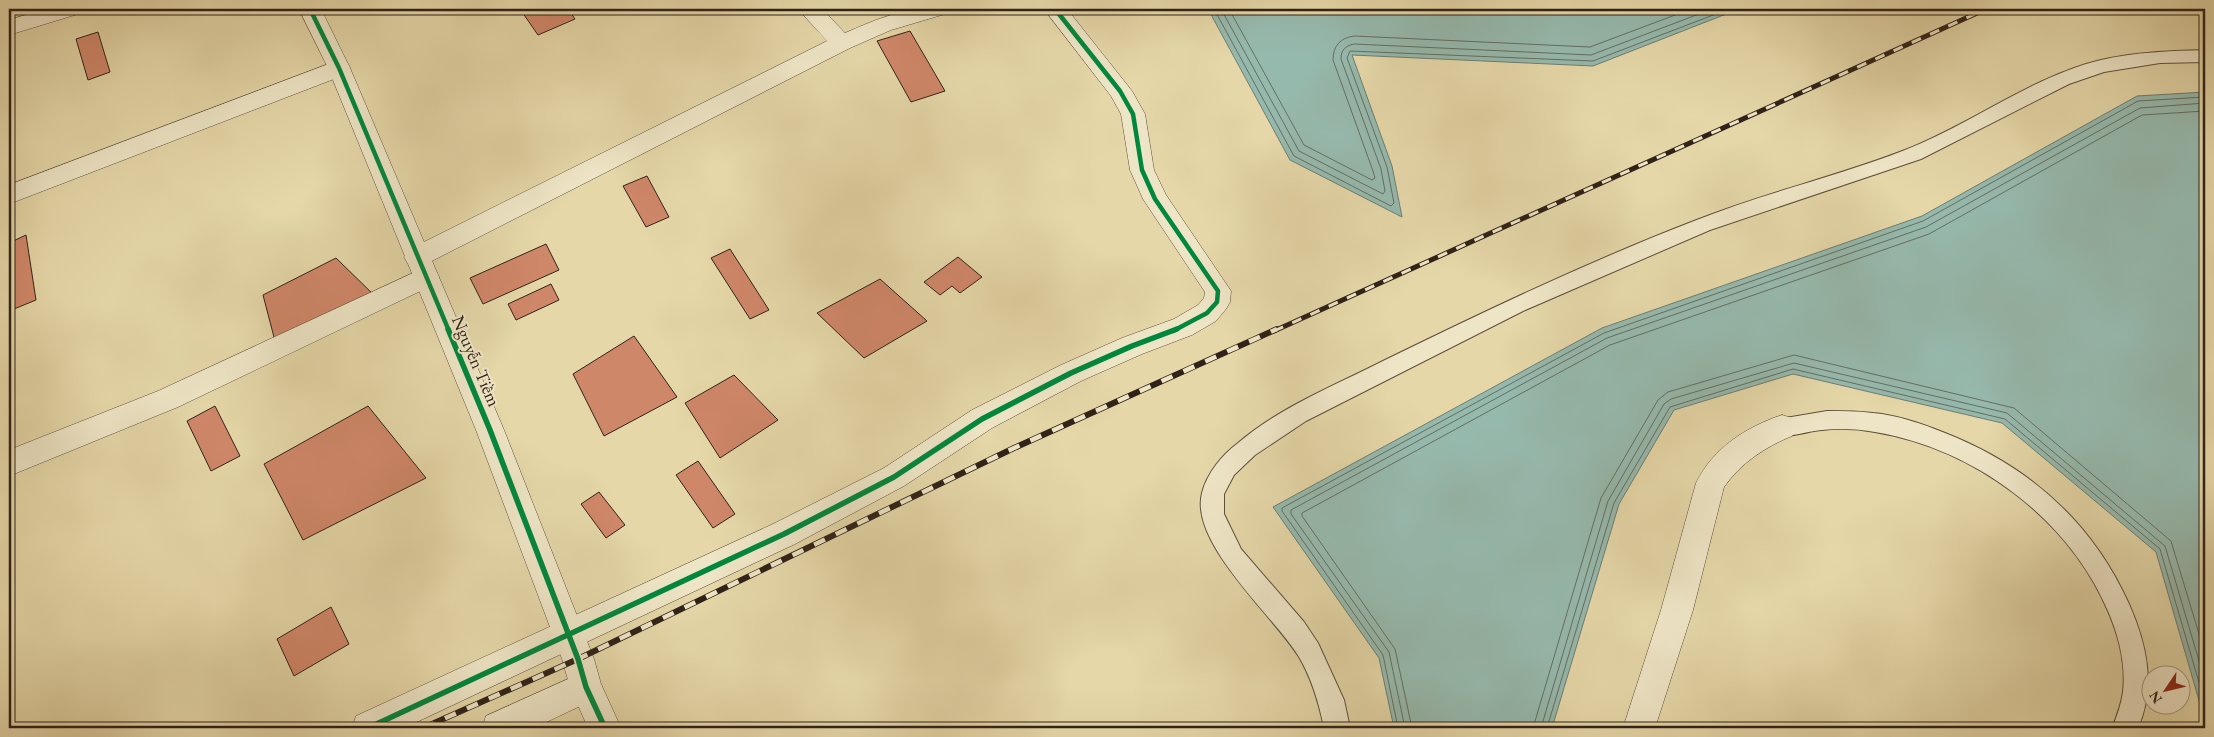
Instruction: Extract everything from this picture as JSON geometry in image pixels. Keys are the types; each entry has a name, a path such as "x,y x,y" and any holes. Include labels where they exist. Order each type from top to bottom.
{"street":[{"path":"9,28 70,9"},
{"name":"Nguyễn Tiềm","path":"310,9 339,68 490,430 569,634 586,687 604,728"},
{"path":"809,9 842,43"},
{"path":"9,463 168,399 422,267 842,43 883,24 937,9"},
{"path":"368,728 784,534 894,477 982,419 1071,373 1132,346 1183,327 1207,314 1217,302 1218,291 1155,199 1142,170 1133,114 1120,91 1055,9"},
{"path":"9,195 339,68"},
{"path":"1638,728 1677,610 1711,483 1724,464 1760,436 1782,427"},
{"path":"498,728 586,687"}],"lane":[{"path":"1337,728 1331,700 1309,651 1295,630 1233,557 1213,514 1213,494 1226,468 1247,448 1298,414 1516,304 1703,225 1914,154 2063,80 2102,66 2160,57 2205,56"},
{"path":"1782,427 1828,420 1879,423 1900,427 1938,439 1974,455 2005,474 2055,514 2100,568 2122,611 2134,649 2137,666 2135,697 2131,716 2125,728"}],"water":[{"path":"1208,9 1739,9 1593,66 1352,55 1392,166 1402,217 1290,160"},
{"path":"2205,92 2205,721 2192,676 2192,664 2188,664 2156,552 2002,423 1793,374 1674,410 1619,504 1552,728 1394,728 1379,658 1273,507 1602,328 1922,216 2137,96"}],"building":[{"path":"520,9 568,9 575,19 538,35"},
{"path":"910,31 945,91 911,102 877,41"},
{"path":"98,32 110,72 88,80 76,39"},
{"path":"647,176 669,217 646,227 623,186"},
{"path":"26,235 36,300 9,311 9,243"},
{"path":"546,244 559,270 483,304 470,278"},
{"path":"730,249 769,310 750,319 711,258"},
{"path":"958,257 982,277 960,293 952,286 940,295 924,282"},
{"path":"336,258 377,298 275,341 263,295"},
{"path":"880,279 927,321 864,358 817,313"},
{"path":"551,284 559,300 516,320 508,304"},
{"path":"634,336 677,397 604,436 573,374"},
{"path":"734,375 778,420 720,458 685,403"},
{"path":"215,406 240,456 211,471 187,421"},
{"path":"368,406 426,478 303,540 264,464"},
{"path":"698,461 735,514 713,528 676,475"},
{"path":"599,492 625,525 606,538 581,504"},
{"path":"331,607 349,644 294,676 277,639"}],"railway":[{"path":"1274,331 1986,9"},
{"path":"423,728 578,659 1014,448 1277,329"}],"cycle path":[{"path":"310,9 339,68 490,430 578,659 586,687 605,728"},
{"path":"368,728 784,534 894,477 982,419 1071,373 1132,346 1183,327 1207,313 1217,302 1218,291 1155,199 1142,170 1133,114 1120,91 1055,9"}]}
